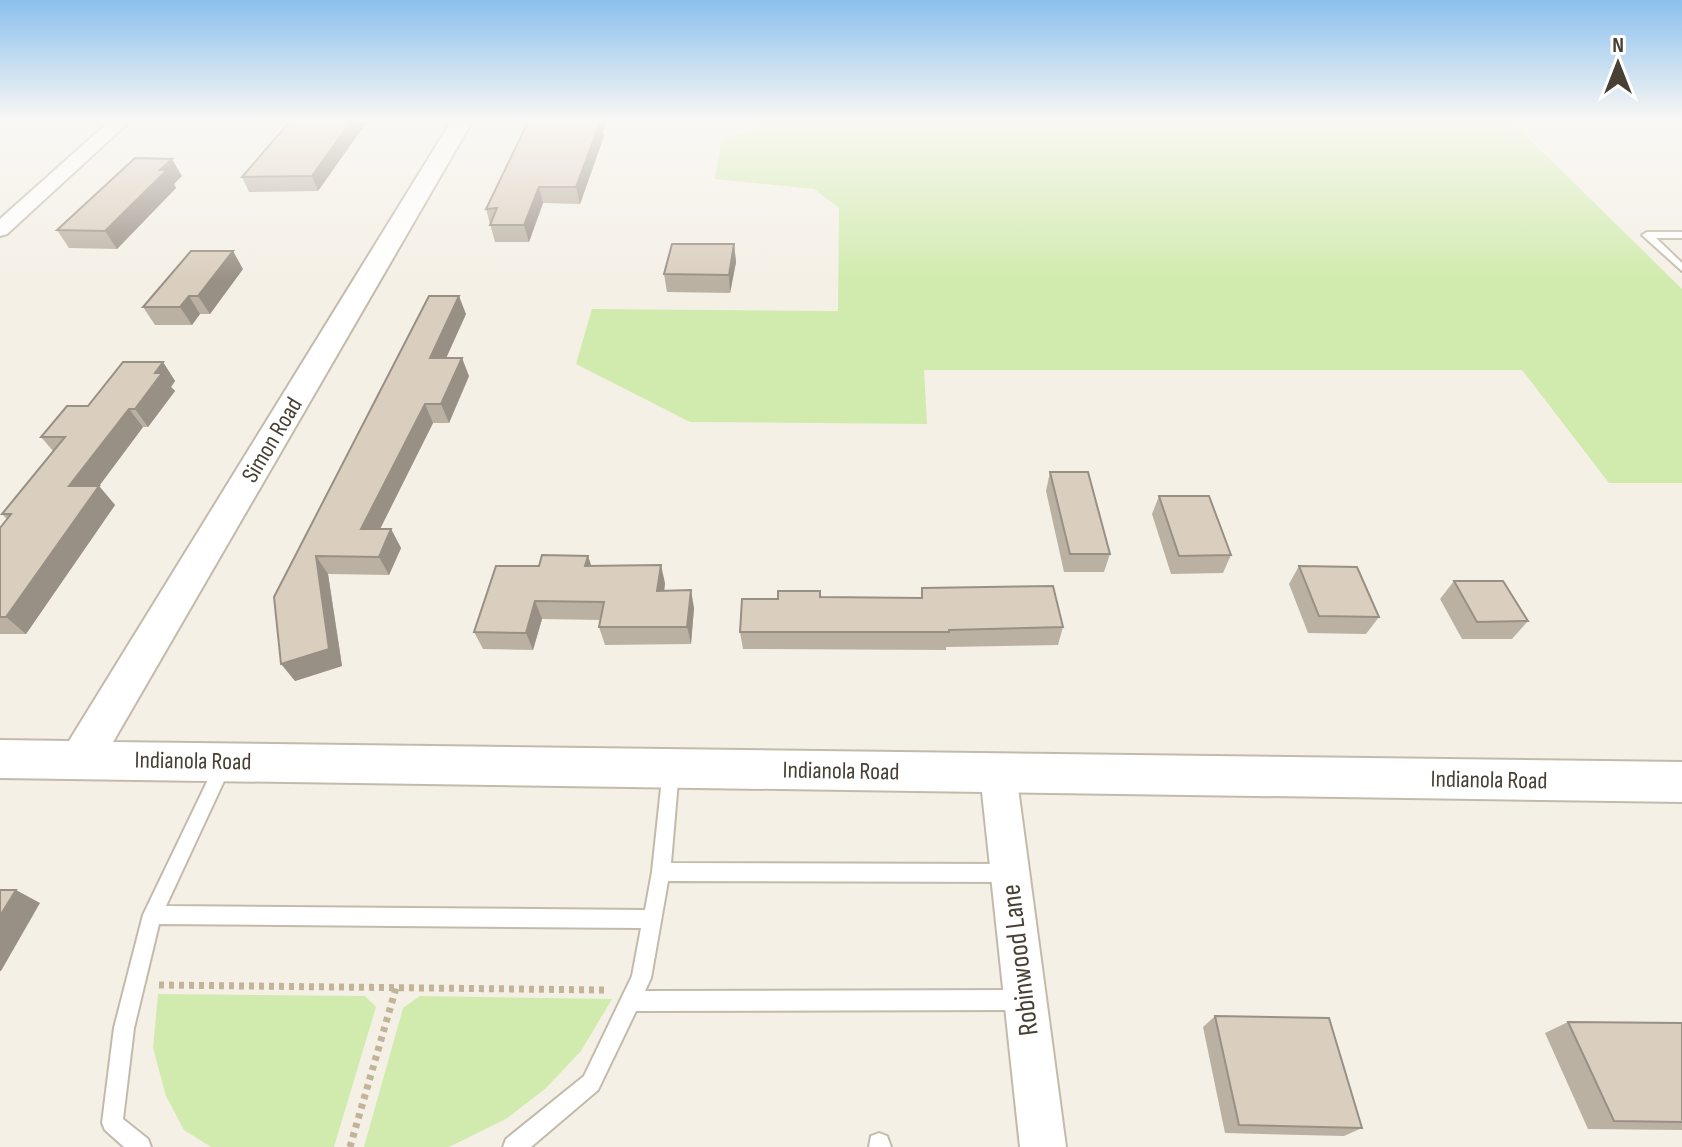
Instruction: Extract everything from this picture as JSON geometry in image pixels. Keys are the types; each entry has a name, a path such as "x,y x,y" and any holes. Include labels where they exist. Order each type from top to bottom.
{"street":[{"path":"0,230 63,174"},
{"name":"Simon Road","path":"80,760 431,174"},
{"name":"Indianola Road","path":"0,759 1682,782"},
{"name":"Robinwood Lane","path":"998,773 1043,1147"}],"lane":[{"path":"1682,235 1647,235 1682,268"},
{"path":"140,1147 112,1123 124,1028 152,915 225,762"},
{"path":"514,1147 591,1083 641,978 661,872 671,769"},
{"path":"661,872 1010,873"},
{"path":"152,915 652,919"},
{"path":"633,996 1024,1000"}],"path":[{"path":"134,985 396,988 633,996"},
{"path":"350,1147 396,988"}],"green space":[{"path":"716,174 1564,174 1682,289 1682,483 1609,483 1522,370 924,370 927,424 690,422 576,364 592,309 838,311 839,208 814,189 715,179"},
{"path":"158,994 365,996 376,1007 334,1147 211,1147 184,1130 166,1096 153,1048"},
{"path":"420,996 612,999 581,1051 546,1088 506,1119 449,1147 364,1147 403,1008"}],"building":[{"path":"118,174 163,174 105,231 57,230"},
{"path":"245,174 314,174 312,176 242,177"},
{"path":"503,174 581,174 576,187 539,187 524,225 490,225 497,208 486,209"},
{"path":"672,244 734,244 729,275 664,274"},
{"path":"191,251 233,251 198,296 189,296 180,307 143,307"},
{"path":"429,296 459,296 430,358 462,358 441,404 425,404 361,529 391,529 379,557 316,556 329,649 281,664 274,597"},
{"path":"123,362 163,362 155,373 162,373 135,409 129,409 69,486 99,486 6,617 0,617 0,528 11,514 2,514 65,437 41,437 67,406 88,406"},
{"path":"1050,472 1088,472 1110,554 1070,554"},
{"path":"1159,496 1209,496 1231,555 1179,556"},
{"path":"542,555 588,556 585,566 661,565 657,591 691,590 687,627 599,627 604,602 535,601 526,633 474,632 496,566 539,566"},
{"path":"1299,566 1357,567 1379,617 1319,616"},
{"path":"1454,581 1503,581 1528,621 1477,622"},
{"path":"1053,586 1063,627 949,632 740,632 742,599 778,599 778,591 820,591 820,597 922,598 922,588"},
{"path":"0,890 16,890 0,916"},
{"path":"1215,1016 1329,1018 1362,1128 1239,1125"},
{"path":"1568,1022 1682,1023 1682,1122 1614,1121"}]}
